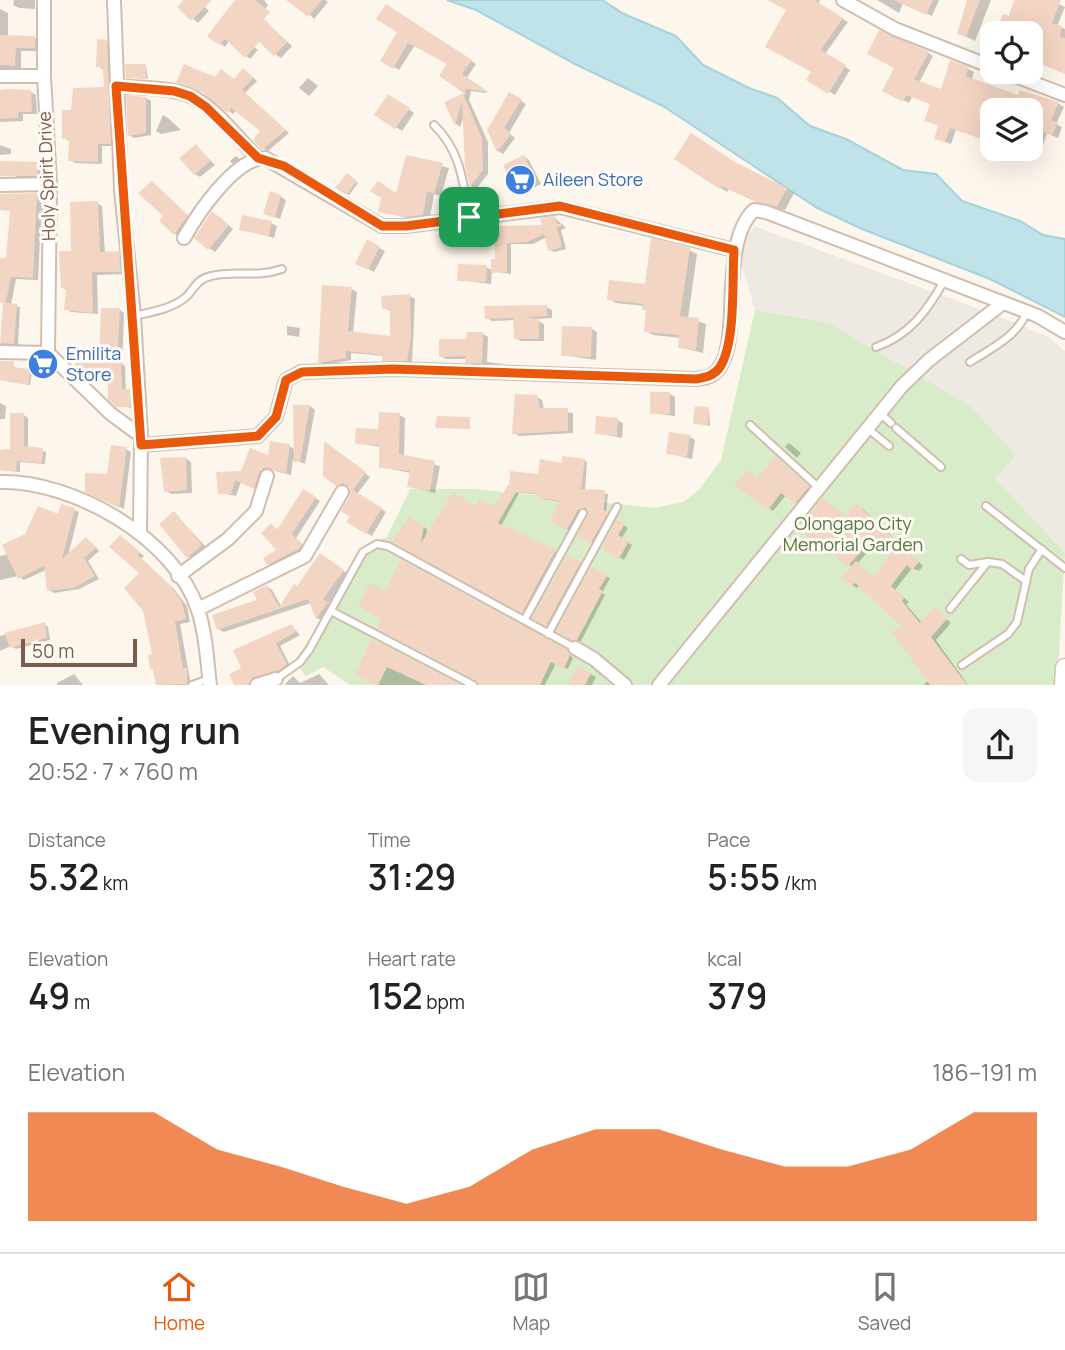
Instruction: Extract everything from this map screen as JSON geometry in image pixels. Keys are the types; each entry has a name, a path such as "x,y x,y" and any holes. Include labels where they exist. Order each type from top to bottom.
{"main road":[{"path":"1064,685 1065,668"}],"street":[{"name":"Holy Spirit Drive","path":"44,0 44,76 50,184 48,353"},
{"path":"843,0 895,29 980,62"},
{"path":"114,1 121,190 134,316 141,441 140,533"},
{"path":"0,76 44,76"},
{"path":"1036,84 1065,95"},
{"path":"116,86 174,91 190,96 206,107 258,158 284,166 382,226 406,226 560,206 734,250"},
{"path":"184,238 223,183 258,158"},
{"path":"0,185 50,184"},
{"path":"0,352 48,353 141,441 258,436 276,417 286,380 302,372 393,369 696,379 710,376 720,366 728,342 734,250 747,217 754,210 766,212 1027,312 1065,332"},
{"path":"659,685 867,428 914,374 1003,303"},
{"path":"178,576 228,540 256,511 267,476"},
{"path":"0,482 22,482 54,488 109,513 140,533 178,576 198,610 210,682"},
{"path":"198,610 305,556 342,492"},
{"path":"575,649 594,659 625,685"},
{"path":"257,685 275,679"}],"lane":[{"path":"434,125 449,140 459,161 469,217"},
{"path":"134,316 163,309 185,297 198,281 209,276 237,273 262,276 282,269"},
{"path":"876,347 892,341 911,328 944,281"},
{"path":"970,362 1009,337 1021,326 1027,312"},
{"path":"881,414 941,467"},
{"path":"750,425 819,488"},
{"path":"867,428 889,446"},
{"path":"986,506 1065,568"},
{"path":"548,634 617,507"},
{"path":"526,620 583,513"},
{"path":"275,679 300,662 363,552 377,544 388,547 526,620 575,649"},
{"path":"962,665 1008,634 1017,622 1026,581 1042,550"},
{"path":"961,559 969,565 988,562 1002,564 1026,581"},
{"path":"950,610 988,562"},
{"path":"331,611 473,685"},
{"path":"192,685 210,682"}],"shaded area":[{"path":"754,226 990,313 1047,336 1065,351 1065,553 995,478 915,374 829,323 755,310 738,252"}],"green space":[{"name":"Olongapo City Memorial Garden","path":"755,310 829,323 970,406 1016,455 995,478 1065,553 1057,685 350,685 323,667 306,676 294,662 376,541 387,537 410,489 475,489 655,508 683,502 699,490 721,460"}],"water":[{"path":"447,0 602,0 624,14 676,36 703,65 749,88 777,98 810,126 846,139 903,170 936,174 962,201 1020,221 1043,235 1065,239 1065,317 990,279 862,229 817,208 663,106 575,64 476,10"}],"building":[{"path":"184,0 212,0 191,21 177,7"},
{"path":"235,0 255,0 270,12 264,19 287,42 274,56 259,42 245,58 225,39 219,45 207,36"},
{"path":"286,0 322,0 308,17"},
{"path":"767,0 814,0 843,18 821,50 846,65 828,94 806,80 811,72 765,47 786,10"},
{"path":"894,0 933,0 926,15"},
{"path":"967,0 980,0 966,37 957,34"},
{"path":"1014,0 1061,0 1052,23 1062,26 1060,36 1065,38 1065,74 1043,65 1043,21 1000,21 1003,14 1009,16"},
{"path":"386,4 472,60 462,74 489,92 466,89 464,96 482,138 483,170 470,187 465,167 462,101 455,126 444,102 464,93 439,76 447,64 408,43 393,69 380,61 397,32 376,19"},
{"path":"879,30 929,52 914,79 941,89 950,60 969,67 966,76 980,81 980,84 988,84 1018,95 1020,90 1059,102 1051,120 1058,123 1052,136 1043,132 1043,98 980,98 980,138 950,128 945,142 934,139 938,125 924,121 930,104 906,95 903,102 882,91 894,68 867,54"},
{"path":"0,35 35,36 35,48 16,48 15,66 0,65"},
{"path":"97,39 107,40 111,144 98,144 98,162 68,161 69,139 62,139 62,110 71,110 73,88 104,87 103,67 96,67"},
{"path":"125,64 146,64 146,79 126,78"},
{"path":"184,64 215,77 221,69 234,79 243,68 253,78 242,90 286,130 262,150 253,140 260,131 231,108 228,113 202,92 176,83"},
{"path":"0,90 31,90 32,112 18,112 18,118 0,119"},
{"path":"509,92 522,99 504,128 511,134 497,152 487,130"},
{"path":"388,94 410,108 395,129 374,115"},
{"path":"126,95 146,97 146,133 128,136"},
{"path":"691,133 735,162 787,188 777,207 754,201 721,186 719,189 674,159"},
{"path":"196,144 210,161 194,175 179,158"},
{"path":"406,155 443,163 434,193 427,192 423,215 406,217 378,212 381,198 370,191 378,181 396,193"},
{"path":"524,155 536,181 516,191 503,165"},
{"path":"0,161 38,162 37,176 0,176"},
{"path":"347,173 357,181 346,195 335,188"},
{"path":"152,181 188,215 174,235 159,221 163,216 138,193"},
{"path":"270,191 281,195 275,218 263,214"},
{"path":"37,193 33,278 11,277 6,302 0,302 0,258 6,258 10,211 0,210 0,194"},
{"path":"98,201 100,252 119,251 121,272 92,272 93,313 64,310 66,288 61,288 59,251 71,251 70,202"},
{"path":"212,211 229,225 208,250 194,238"},
{"path":"242,215 272,221 269,236 239,230"},
{"path":"555,216 557,224 564,224 557,228 562,247 548,251 544,234 527,242 507,243 507,272 491,273 491,259 495,259 495,226 542,225 540,218"},
{"path":"651,238 690,248 680,316 699,318 696,350 678,348 679,335 644,332 646,310 642,310 643,304 607,300 609,280 645,284"},
{"path":"367,239 380,246 368,270 355,264"},
{"path":"458,264 487,265 486,282 457,281"},
{"path":"322,285 352,287 348,331 390,336 390,309 382,309 381,296 410,294 411,338 407,361 382,361 382,355 346,351 346,358 318,363"},
{"path":"3,302 17,304 14,344 0,343"},
{"path":"547,305 547,316 526,317 539,319 539,339 514,339 513,318 485,319 484,306"},
{"path":"101,308 120,308 117,362 121,361 122,389 130,389 131,407 116,407 108,399 108,377 84,376 75,367 76,358 99,359"},
{"path":"562,326 592,327 591,357 561,356"},
{"path":"467,332 483,332 482,363 465,363 465,356 439,357 439,339 466,339"},
{"path":"0,361 14,361 13,367 31,369 28,385 0,380"},
{"path":"650,392 670,392 670,414 650,414"},
{"path":"515,394 537,395 540,408 568,408 568,431 512,434"},
{"path":"293,405 310,405 300,462 294,462"},
{"path":"695,406 709,407 708,425 693,424"},
{"path":"379,412 400,413 399,454 435,461 430,491 407,487 410,471 379,468 379,445 355,444 356,428 378,429"},
{"path":"10,413 24,413 24,446 43,448 42,463 17,461 16,471 0,470 0,450 10,449"},
{"path":"437,416 470,417 470,429 435,428"},
{"path":"596,416 618,418 617,436 595,434"},
{"path":"669,432 690,435 687,457 666,454"},
{"path":"270,441 290,444 286,473 264,468 259,473 254,489 235,480 231,494 218,494 216,472 241,471 250,448 268,455"},
{"path":"324,441 366,472 353,490 382,508 366,534 346,522 350,517 341,511 350,496 349,487 343,483 336,486 323,476"},
{"path":"111,445 127,447 119,508 85,492 85,473 107,474"},
{"path":"562,456 585,459 581,489 605,490 604,510 608,513 591,543 577,536 588,515 586,508 578,510 567,530 550,521 560,501 538,498 538,494 516,492 498,523 556,550 522,613 392,542 409,517 424,526 421,543 453,492 476,506 479,499 494,506 509,484 510,471 538,474 540,459 562,463"},
{"path":"776,456 809,487 795,504 781,493 768,510 734,485 747,470 757,478"},
{"path":"186,457 187,490 164,492 160,458"},
{"path":"303,489 316,497 292,534 302,544 299,549 267,565 263,558 276,550 261,533 271,523 277,530"},
{"path":"823,498 846,516 856,503 919,562 912,570 907,565 891,586 904,598 902,601 920,623 934,607 947,619 931,637 967,685 930,685 892,632 901,626 855,583 851,586 841,577 856,561 873,577 891,553 873,538 847,567 828,549 824,553 805,535 816,523 808,516"},
{"path":"61,504 75,508 62,559 86,537 96,548 84,558 95,576 74,588 47,591 44,566 18,579 2,545 25,534 38,506 58,514"},
{"path":"174,511 202,545 187,558 159,524"},
{"path":"617,519 625,524 618,535 629,541 619,559 601,549"},
{"path":"120,535 140,552 138,555 168,583 182,602 186,619 175,622 183,668 187,668 187,684 156,685 153,669 150,669 148,655 152,654 143,611 124,588 139,573 109,547"},
{"path":"320,553 344,570 323,599 328,602 316,619 308,599 217,630 212,615 257,600 253,592 267,585 279,607"},
{"path":"567,555 581,562 546,626 532,618"},
{"path":"401,560 567,650 570,655 564,669 551,662 540,685 479,685 476,680 377,629 381,619 358,606 370,583 385,591"},
{"path":"591,567 608,575 599,589 603,591 577,640 572,640 556,631"},
{"path":"45,622 47,638 10,648 4,633"},
{"path":"292,624 296,632 276,643 287,664 278,671 254,677 248,685 234,685 229,674 241,668 233,650"},
{"path":"372,639 461,685 426,685 387,667 378,685 375,685 354,674"},
{"path":"577,666 591,673 585,685 568,685"}],"place":[{"name":"Aileen Store","path":"520,180"},
{"name":"Emilita Store","path":"43,364"}],"route":[{"path":"116,86 174,91 190,96 206,107 258,158 284,166 382,226 406,226 469,217 560,206 734,250 728,342 720,366 710,376 696,379 393,369 302,372 291,375 286,380 276,417 267,430 258,436 141,445 134,316 121,190 116,86"}]}
